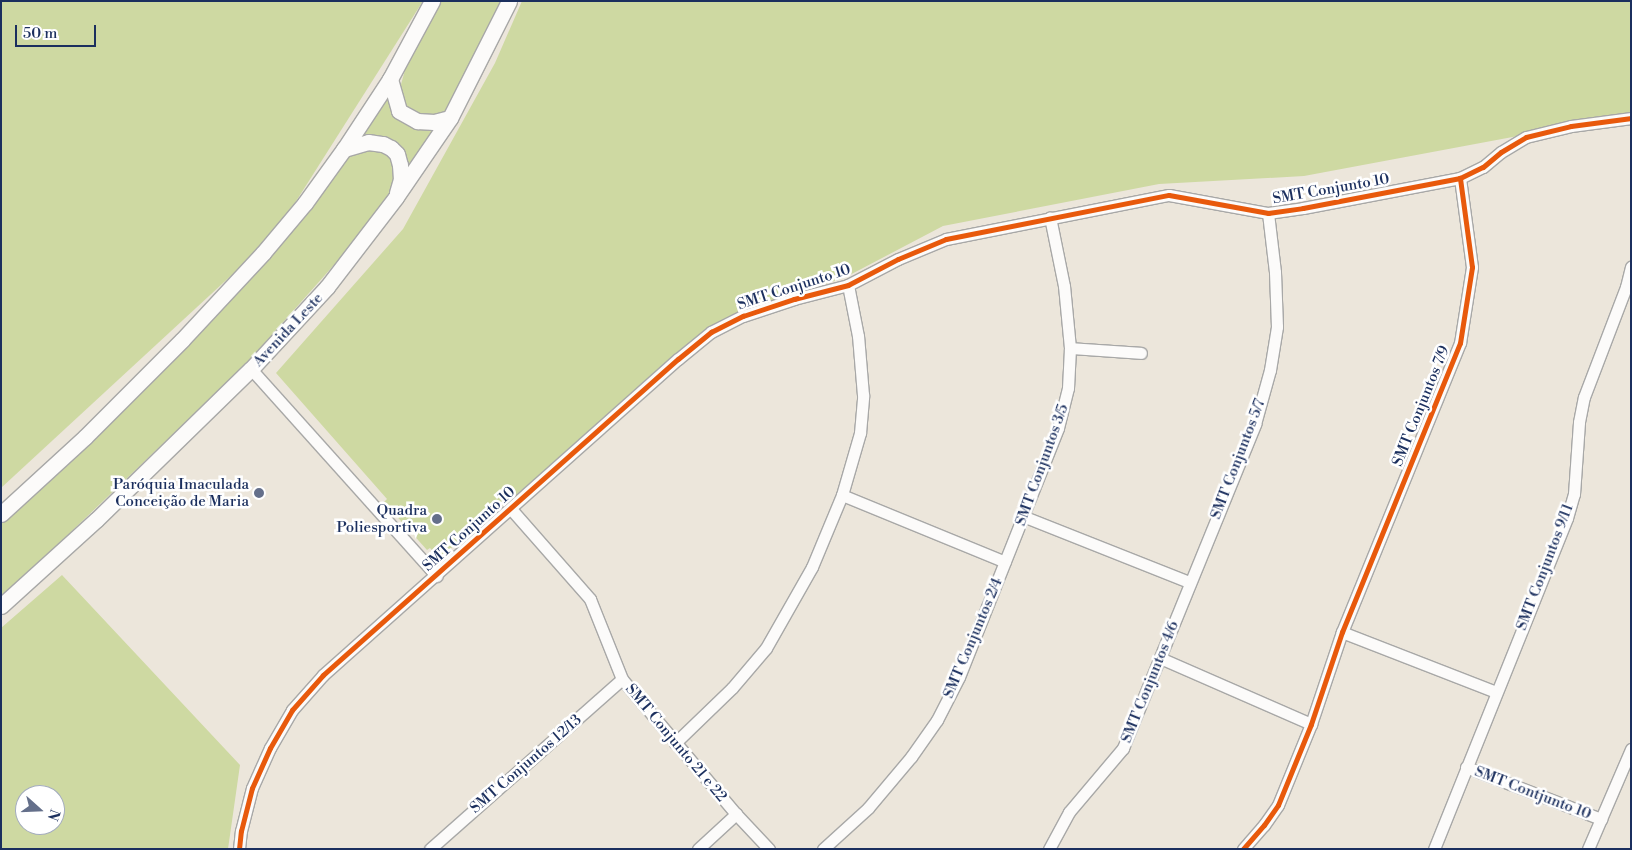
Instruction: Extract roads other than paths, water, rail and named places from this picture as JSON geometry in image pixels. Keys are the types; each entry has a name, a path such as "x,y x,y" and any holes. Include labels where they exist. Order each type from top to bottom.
{"main road":[{"path":"1,514 85,437 188,333 263,253 305,203 344,149 390,79 432,1"},
{"name":"Avenida Leste","path":"1,606 96,520 251,370 327,287 396,197 450,118 509,1"},
{"path":"390,79 399,111 417,121 434,122 450,118"},
{"path":"344,149 368,142 383,144 391,148 397,154 400,164 400,179 396,197"}],"street":[{"name":"SMT Conjunto 10","path":"239,849 241,832 252,788 270,748 292,710 323,675 437,576 678,359 711,332 743,316 794,298 848,285 898,259 946,239 1050,217 1169,196 1268,213 1460,178 1483,167 1501,152 1526,137 1571,126 1630,121"},
{"name":"SMT Conjuntos 7/9","path":"1243,849 1278,805 1310,724 1342,632 1460,343 1472,267 1460,178"},
{"name":"SMT Conjuntos 5/7","path":"1189,582 1255,424 1270,370 1278,326 1275,272 1268,213"},
{"name":"SMT Conjuntos 3/5","path":"1005,562 1058,428 1068,388 1070,348 1064,286 1050,217"},
{"name":"SMT Conjuntos 9/11","path":"1434,849 1567,518 1574,494 1579,422 1584,397 1626,287 1631,267"},
{"path":"675,743 732,688 766,648 812,567 842,495 860,433 862,395 858,336 848,285"},
{"path":"1070,348 1141,352"},
{"path":"251,370 437,576"},
{"path":"842,495 1005,562"},
{"name":"SMT Conjunto 21 e 22","path":"511,509 590,599 622,679 736,814 769,849"},
{"path":"1024,516 1189,582"},
{"name":"SMT Conjuntos 2/4","path":"823,849 868,808 911,757 937,720 959,677 1005,562"},
{"name":"SMT Conjuntos 4/6","path":"1049,849 1069,812 1123,748 1189,582"},
{"path":"1342,632 1496,692"},
{"path":"1160,658 1310,724"},
{"name":"SMT Conjuntos 12/13","path":"430,849 622,679"},
{"path":"1588,849 1631,749"},
{"name":"SMT Contjunto 10","path":"1466,767 1600,819"},
{"path":"698,849 736,814"}],"place":[{"name":"Paróquia Imaculada Conceição de Maria","path":"259,493"},
{"name":"Quadra Poliesportiva","path":"437,519"}]}
